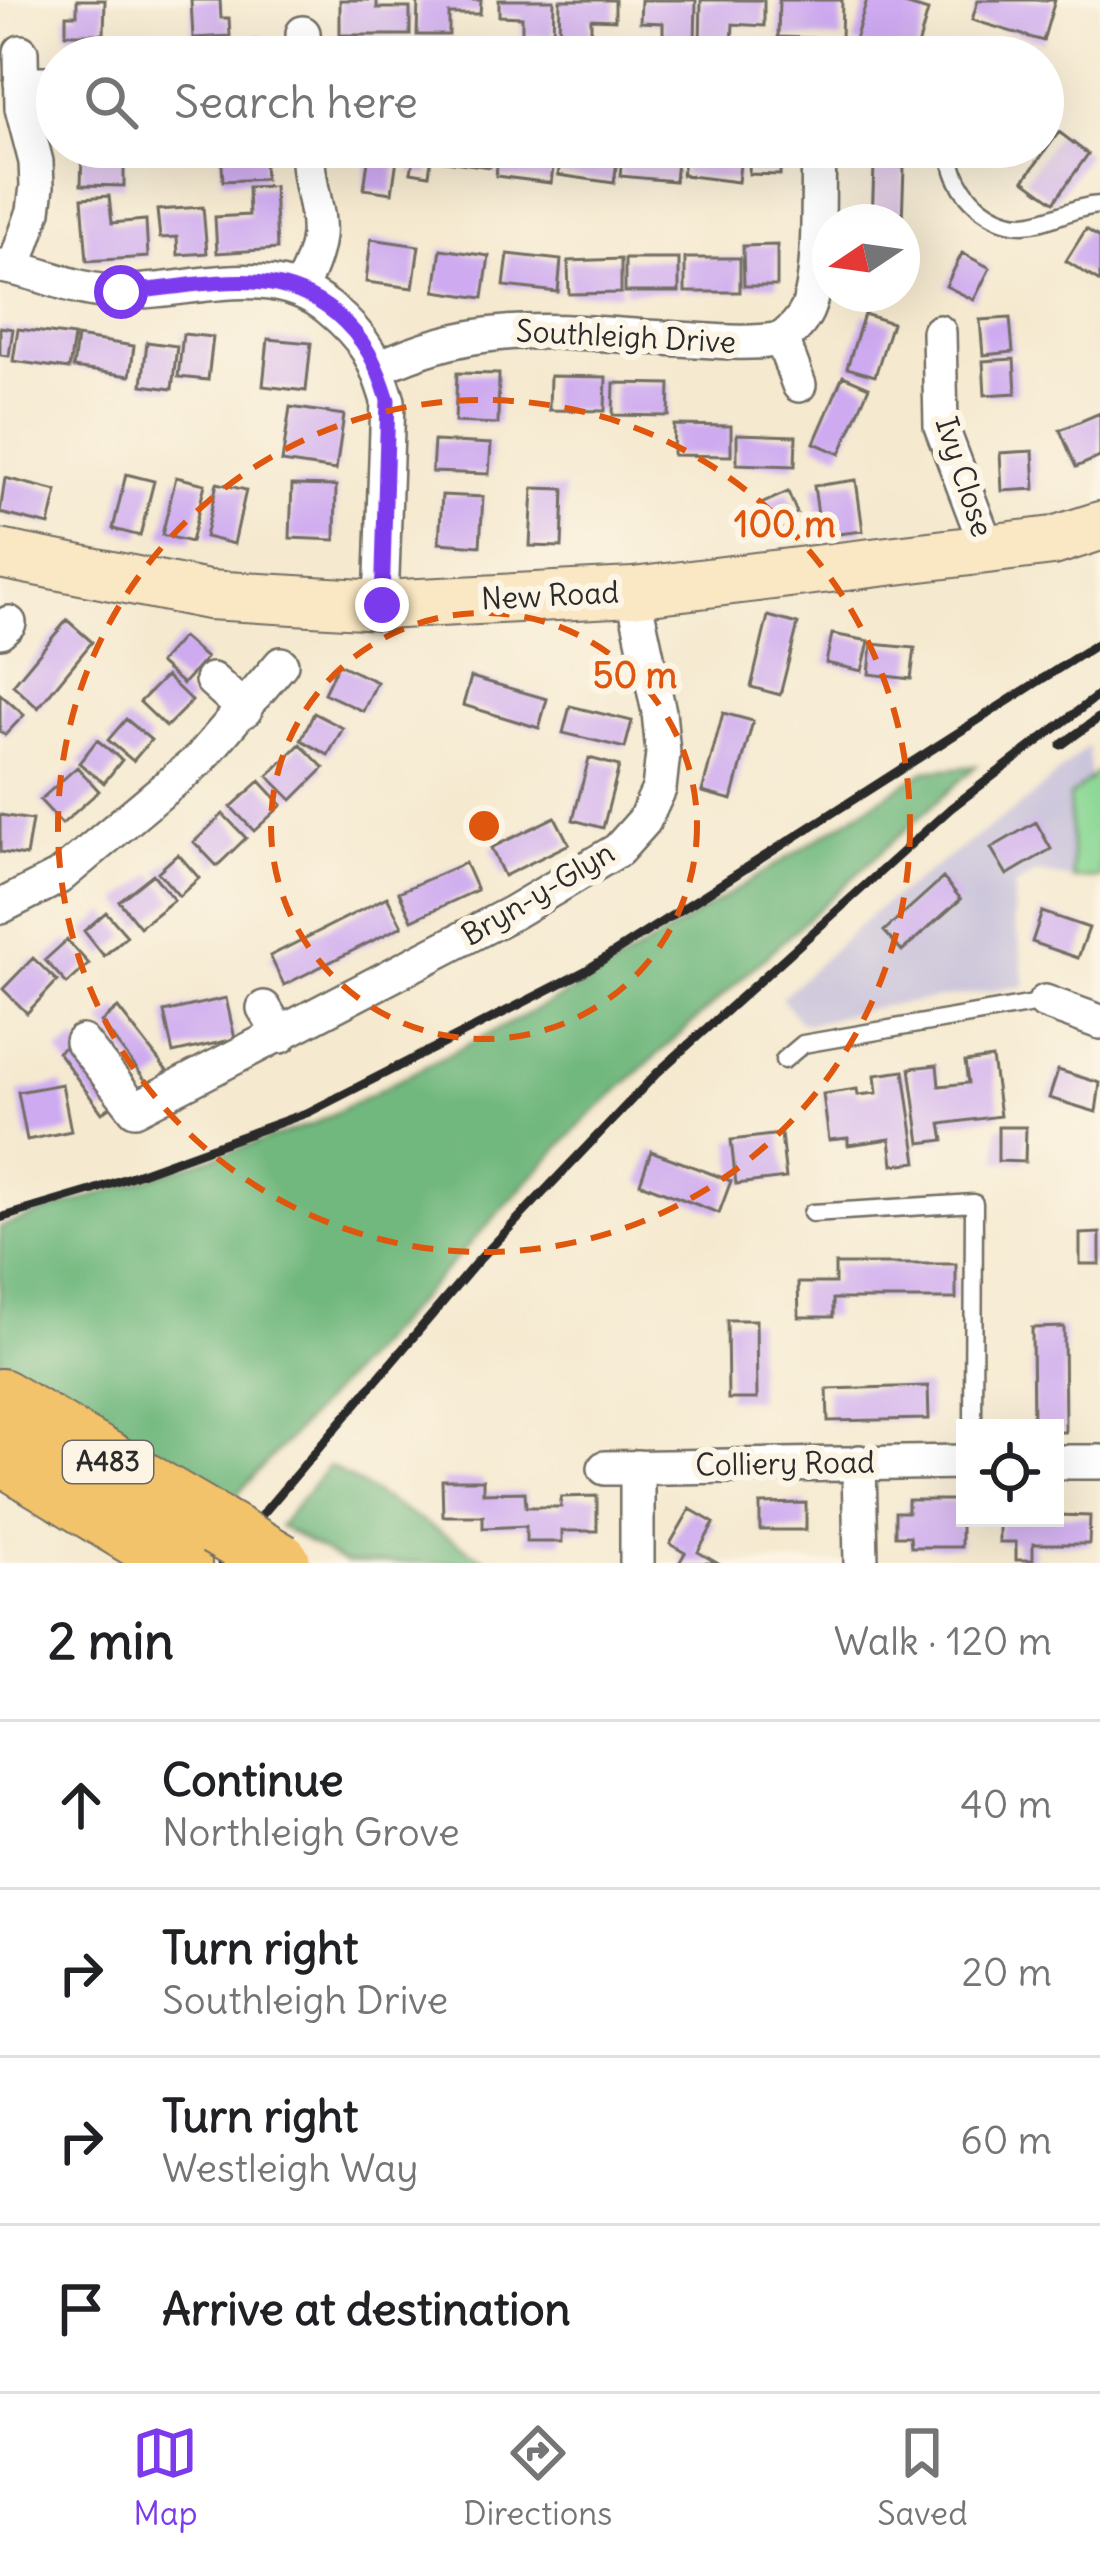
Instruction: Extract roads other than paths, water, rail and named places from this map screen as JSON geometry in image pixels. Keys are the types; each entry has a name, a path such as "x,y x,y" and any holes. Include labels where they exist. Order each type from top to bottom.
{"highway":[{"name":"A483","path":"0,1399 199,1544"},
{"name":"A483","path":"0,1454 199,1544 280,1563"}],"main road":[{"name":"New Road","path":"0,554 208,596 382,605 633,592 1053,541 1100,526"}],"street":[{"path":"36,74 21,68 22,108 36,162"},
{"path":"36,168 34,211 7,267 82,291 168,290 250,281 300,289 362,337 388,400 382,605"},
{"path":"300,289 314,262 320,232 311,168"},
{"path":"800,386 782,339 807,310 813,286 819,168"},
{"name":"Southleigh Drive","path":"378,368 419,348 461,336 510,330 738,342 782,339"},
{"name":"Ivy Close","path":"939,332 940,426 988,550"},
{"name":"Bryn-y-Glyn","path":"82,1042 134,1109 273,1022 587,871 618,850 644,821 659,789 662,753 659,712 633,592"},
{"path":"0,907 59,877 200,759 281,664"},
{"path":"212,680 245,710"},
{"path":"1045,1002 1100,1022"},
{"path":"859,1462 861,1563"},
{"name":"Colliery Road","path":"638,1563 621,1467 956,1462"},
{"path":"1064,1462 1100,1462"}],"lane":[{"path":"953,168 968,197 1004,220 1023,224 1081,206 1100,206"},
{"path":"784,1060 803,1044 1045,1002"},
{"path":"812,1213 974,1203 973,1419"}],"railway":[{"path":"0,1218 91,1191 309,1112 585,971 1100,642"},
{"path":"221,1563 476,1263 657,1073 951,808 1100,694"},
{"path":"1061,745 1100,717"}]}
